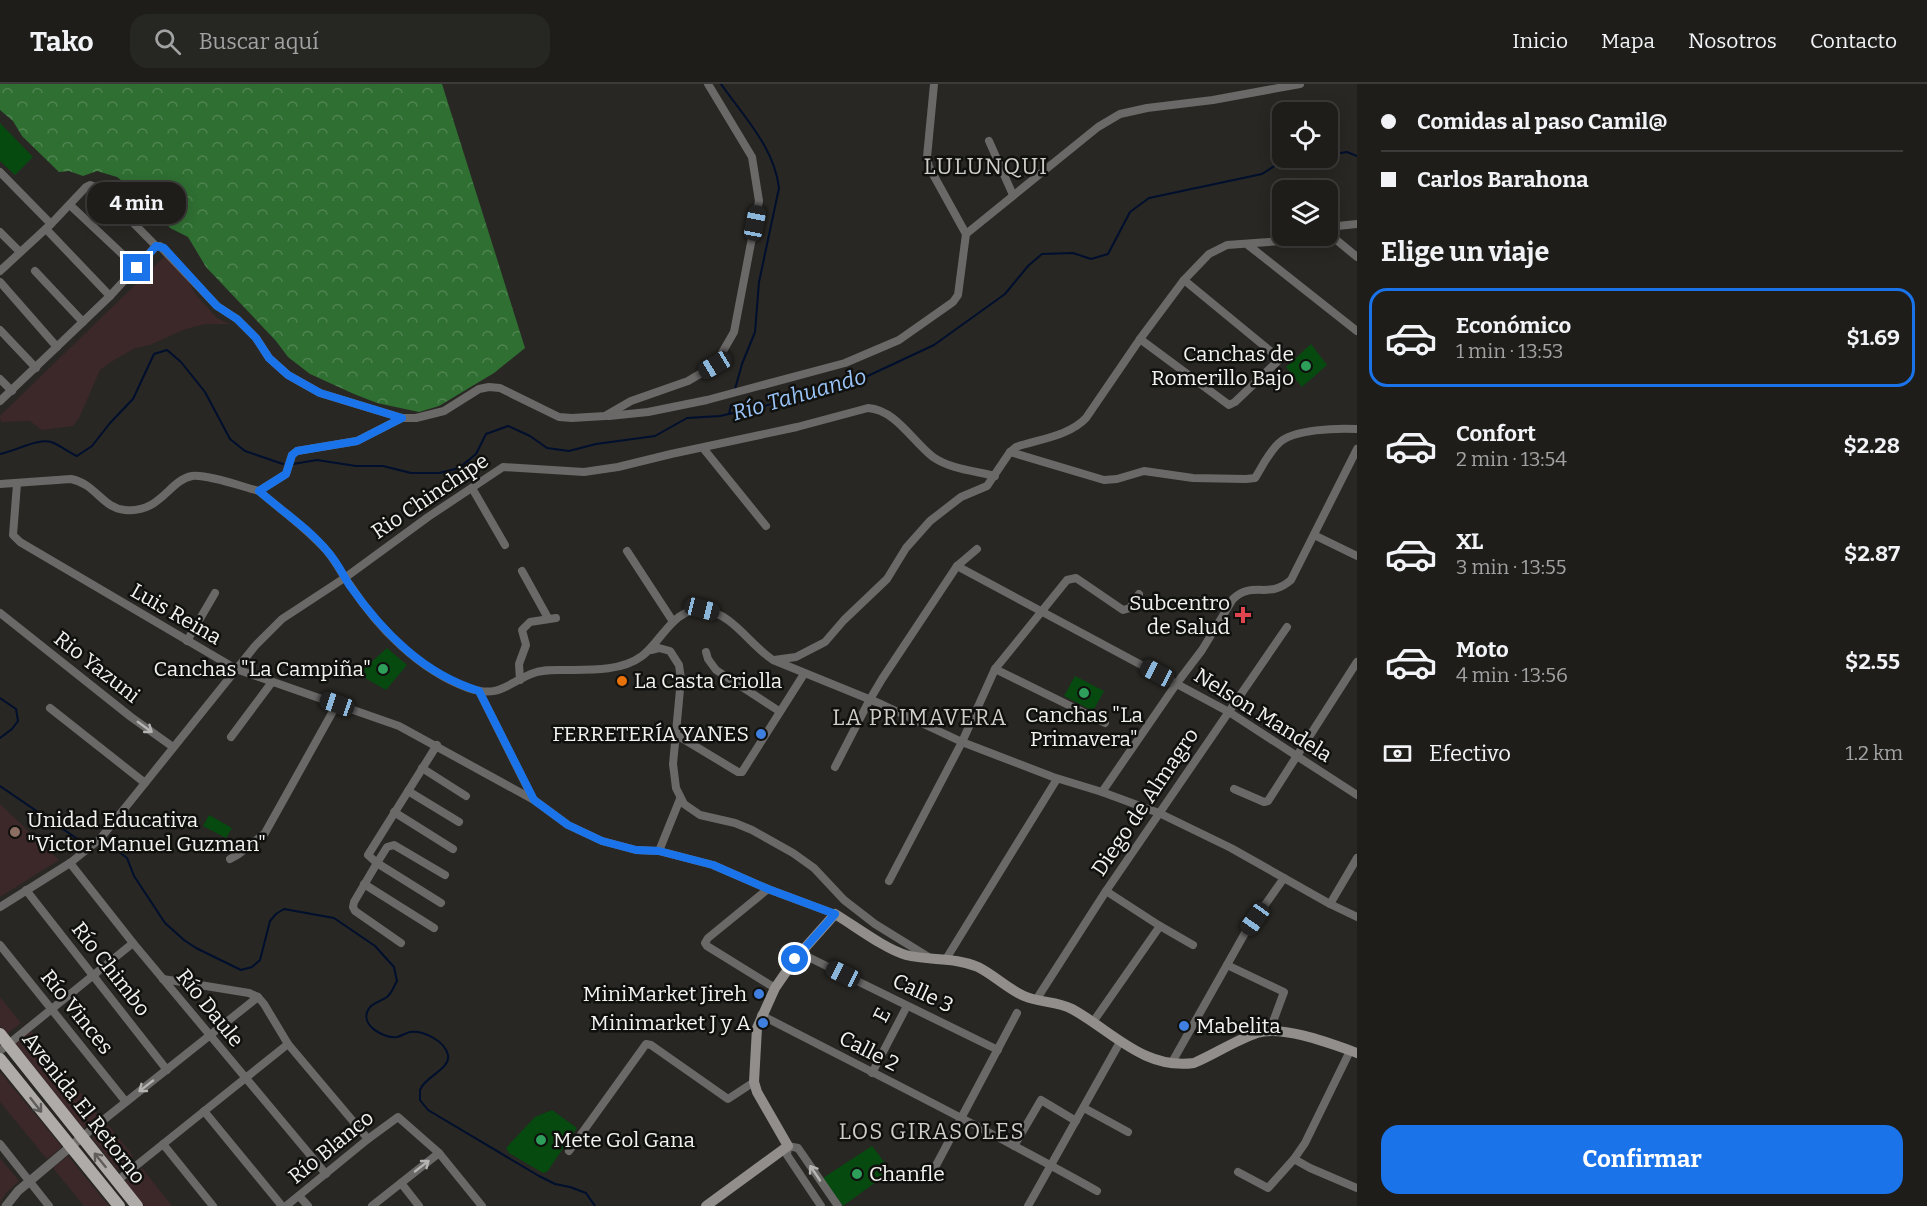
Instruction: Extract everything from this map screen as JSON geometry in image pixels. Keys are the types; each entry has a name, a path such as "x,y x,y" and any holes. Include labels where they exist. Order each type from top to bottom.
{"main road":[{"path":"706,1206 788,1146 760,1098 754,1082 756,1035 761,1015 775,988 800,953 835,914 903,954 946,959 977,967 1025,997 1064,1005 1093,1022 1120,1042 1148,1057 1171,1064 1194,1063 1254,1034 1270,1030 1288,1032 1354,1052"},
{"name":"Avenida El Retorno","path":"0,1034 4,1047 82,1137 137,1206"},
{"name":"Avenida El Retorno","path":"0,1059 118,1206"}],"street":[{"path":"605,416 631,401 688,381 715,365 734,332 759,201 752,157 708,84"},
{"path":"0,271 90,185 99,188 217,306 237,319 269,358 288,375 320,393 402,418 416,418 444,411 479,389 489,387 500,388 559,417 648,412 718,397 844,363 899,340 950,304 958,295 966,234 929,167 927,157 934,84"},
{"path":"966,234 1098,127 1120,114 1300,84"},
{"path":"989,141 1013,195"},
{"path":"0,172 110,296"},
{"path":"69,205 137,268"},
{"path":"1338,226 1357,224"},
{"path":"0,232 20,252"},
{"path":"1338,241 1357,257"},
{"path":"773,660 796,657 825,642 844,620 887,579 906,548 930,521 961,497 987,486 1010,452 1016,447 1066,432 1078,426 1184,280 1209,254 1227,245 1272,242"},
{"path":"1248,245 1357,331"},
{"path":"0,401 160,247"},
{"path":"35,271 83,322"},
{"path":"1140,339 1229,405 1280,359 1184,280"},
{"path":"0,282 57,347"},
{"path":"0,330 36,368"},
{"path":"0,379 12,391"},
{"name":"Rio Chinchipe","path":"0,907 70,863 100,839 236,669 282,619 503,467 584,471 618,467 797,427 868,408 878,408 886,412 934,457 954,466 995,476"},
{"path":"259,491 286,474 292,455 297,451 357,441 402,418"},
{"path":"1010,452 1104,480 1117,479 1144,471 1192,478 1246,479 1255,478 1276,445 1287,437 1317,431 1357,429"},
{"path":"703,448 765,526"},
{"path":"1102,792 1176,683 1202,650 1233,599 1240,592 1248,589 1273,591 1282,588 1291,580 1357,448"},
{"path":"0,484 71,479 81,481 113,507 124,510 144,509 190,476 201,476 259,491 304,527 328,552 349,584 395,641 413,656 455,682 479,691 495,692 532,674 546,670 621,666 639,658 649,650 660,639 672,620 691,611 702,609 714,612 728,621 762,653 773,660 881,704 962,742 1057,779 1102,792 1159,813 1191,827 1357,917"},
{"name":"Luis Reina","path":"17,484 13,535 16,539 236,669 399,726 534,800 568,825 602,841 636,850 659,851 713,865 835,914"},
{"path":"472,488 505,545"},
{"path":"1314,535 1357,556"},
{"path":"835,767 869,700 957,566 977,549"},
{"path":"627,551 672,620"},
{"name":"Nelson Mandela","path":"957,566 1229,712 1357,795"},
{"path":"520,680 519,664 526,645 522,630 530,622 552,618 522,571"},
{"path":"889,881 962,742 995,669 1071,578 1076,578 1122,610 1130,608 1139,594"},
{"path":"187,641 215,593"},
{"name":"Rio Yazuni","path":"0,613 131,717 173,747"},
{"name":"Diego de Almagro","path":"1035,1000 1106,891 1287,627"},
{"path":"649,650 666,649 679,665 681,679 675,734 674,779 680,799 691,811 700,816 735,823 793,852 814,868 844,900 874,924 930,958"},
{"path":"706,652 716,670 779,711"},
{"path":"1234,789 1264,802 1268,801 1357,662"},
{"path":"995,669 1105,723"},
{"path":"675,734 738,772 742,772 804,674"},
{"path":"231,737 272,682"},
{"path":"479,691 534,800"},
{"path":"230,859 265,833 337,704"},
{"path":"50,708 145,783"},
{"path":"437,745 368,855 376,863 441,903"},
{"path":"422,768 466,796"},
{"path":"946,959 1057,779"},
{"path":"408,791 459,822"},
{"path":"659,851 680,799"},
{"path":"394,812 453,849"},
{"path":"401,943 355,911 353,907 387,846 394,845 445,875"},
{"path":"1330,904 1357,858"},
{"name":"Río Daule","path":"70,863 209,1036 326,1174"},
{"path":"1171,1064 1245,933 1284,878"},
{"path":"364,884 434,928"},
{"path":"768,889 708,938 705,943 775,988"},
{"name":"Río Chimbo","path":"26,890 167,1070"},
{"path":"1106,891 1193,945"},
{"path":"1093,1022 1160,926"},
{"path":"4,1047 133,943"},
{"name":"Río Vinces","path":"0,945 126,1102"},
{"name":"Calle 3","path":"800,953 998,1050"},
{"path":"1227,965 1284,992 1270,1030"},
{"path":"163,979 249,993 258,997 272,1014 288,1044 368,1139"},
{"path":"6,1206 18,1191 69,1147 258,997"},
{"name":"E","path":"872,1072 907,1006"},
{"path":"932,1173 1017,1013"},
{"name":"Calle 2","path":"761,1015 962,1117 1096,1191"},
{"path":"1028,1206 1120,1042"},
{"path":"117,1181 288,1044"},
{"path":"569,1151 646,1044 651,1045 728,1099 754,1082"},
{"path":"1238,1172 1268,1188 1305,1143 1354,1052"},
{"path":"1014,1146 1041,1101 1076,1121"},
{"path":"1083,1108 1128,1132"},
{"path":"204,1111 284,1206"},
{"name":"Río Blanco","path":"284,1206 398,1117 439,1153"},
{"path":"0,1144 50,1206"},
{"path":"163,1144 213,1206"},
{"path":"821,1206 787,1155 788,1146 798,1148 838,1206"},
{"path":"372,1206 439,1153 482,1206"},
{"path":"1294,1159 1357,1188"},
{"path":"401,1183 418,1206"},
{"path":"299,1196 308,1206"}],"shaded area":[{"path":"171,250 196,295 217,318 230,324 205,324 183,330 150,345 135,348 111,362 100,370 79,418 73,426 42,430 30,421 1,422 0,416"},
{"name":"Unidad Educativa \"Victor Manuel Guzman\"","path":"0,804 59,860 0,897"},
{"path":"0,997 21,1023 7,1034 0,1026"},
{"path":"31,1031 99,1116 83,1129 15,1043"},
{"path":"0,1072 62,1147 47,1159 0,1102"},
{"path":"108,1125 133,1156 117,1170 92,1138"},
{"path":"68,1156 109,1206 84,1206 53,1168"},
{"path":"0,1158 19,1181 6,1193 0,1203"},
{"path":"142,1168 172,1206 144,1206 125,1182"}],"green space":[{"path":"0,84 442,84 525,348 494,373 439,406 419,412 377,403 310,374 288,357 276,341 206,267 188,237 170,228 133,189 117,177 97,171 83,176 69,171 59,172 22,136 13,121 0,110"},
{"path":"0,123 33,157 15,175 0,161"},
{"name":"Canchas de Romerillo Bajo","path":"1311,344 1327,365 1302,387 1286,367"},
{"name":"Canchas \"La Campiña\"","path":"387,648 407,665 386,690 358,674"},
{"name":"Canchas \"La Primavera\"","path":"1075,676 1104,691 1093,711 1064,696"},
{"path":"209,815 232,828 226,838 203,826"},
{"name":"Mete Gol Gana","path":"552,1110 577,1128 547,1172 543,1173 509,1153 506,1148 535,1117"},
{"name":"Chanfle","path":"872,1146 891,1171 843,1206 823,1178"}],"waterway":[{"path":"721,84 765,146 776,173 779,188 759,282 755,332 735,389"},
{"name":"Río Tahuando","path":"1338,153 1347,152 1357,156"},
{"name":"Río Tahuando","path":"293,464 317,460 356,466 383,466 411,473 439,473 459,468 476,454 486,434 508,426 530,436 547,448 569,451 596,444 655,436 687,418 720,416 857,381 934,345 1005,294 1028,266 1042,254 1073,253 1091,259 1108,254 1130,212 1149,198 1262,174 1272,168"},
{"name":"Río Tahuando","path":"0,454 46,441 77,456 92,446 133,399 154,354 167,350 181,362 205,392 230,439 245,451 283,464"},
{"path":"729,414 731,405"},
{"path":"0,698 16,709 18,721 0,738"},
{"path":"0,786 79,840 87,842"},
{"path":"99,845 119,852 127,858 134,876 165,923 184,940 241,970 252,967 260,960 270,921 284,909 334,918 375,946 394,967 397,981 389,995 368,1010 366,1016 370,1026 392,1037 410,1032 427,1035 443,1045 448,1055 448,1060 442,1069 426,1081 420,1090 420,1100 428,1110 539,1176 555,1184 586,1193 595,1206"}],"place":[{"name":"Canchas de Romerillo Bajo","path":"1306,366"},
{"name":"Subcentro de Salud","path":"1243,615"},
{"name":"Canchas \"La Campiña\"","path":"383,669"},
{"name":"La Casta Criolla","path":"622,681"},
{"name":"Canchas \"La Primavera\"","path":"1084,693"},
{"name":"FERRETERÍA YANES","path":"761,734"},
{"name":"Unidad Educativa \"Victor Manuel Guzman\"","path":"15,832"},
{"name":"MiniMarket Jireh","path":"759,994"},
{"name":"Minimarket J y A","path":"763,1023"},
{"name":"Mabelita","path":"1184,1026"},
{"name":"Mete Gol Gana","path":"541,1140"},
{"name":"Chanfle","path":"857,1174"}],"district":[{"name":"LULUNQUI","path":"986,166"},
{"name":"LA PRIMAVERA","path":"920,717"},
{"name":"LOS GIRASOLES","path":"932,1131"}],"route":[{"path":"137,268 156,246 164,248 217,306 237,319 256,338 269,358 288,375 320,393 402,418 357,441 297,451 292,455 288,472 259,491 304,527 328,552 349,584 395,641 427,666 455,682 479,691 534,800 568,825 602,841 636,850 659,851 713,865 835,914 795,959"}]}
